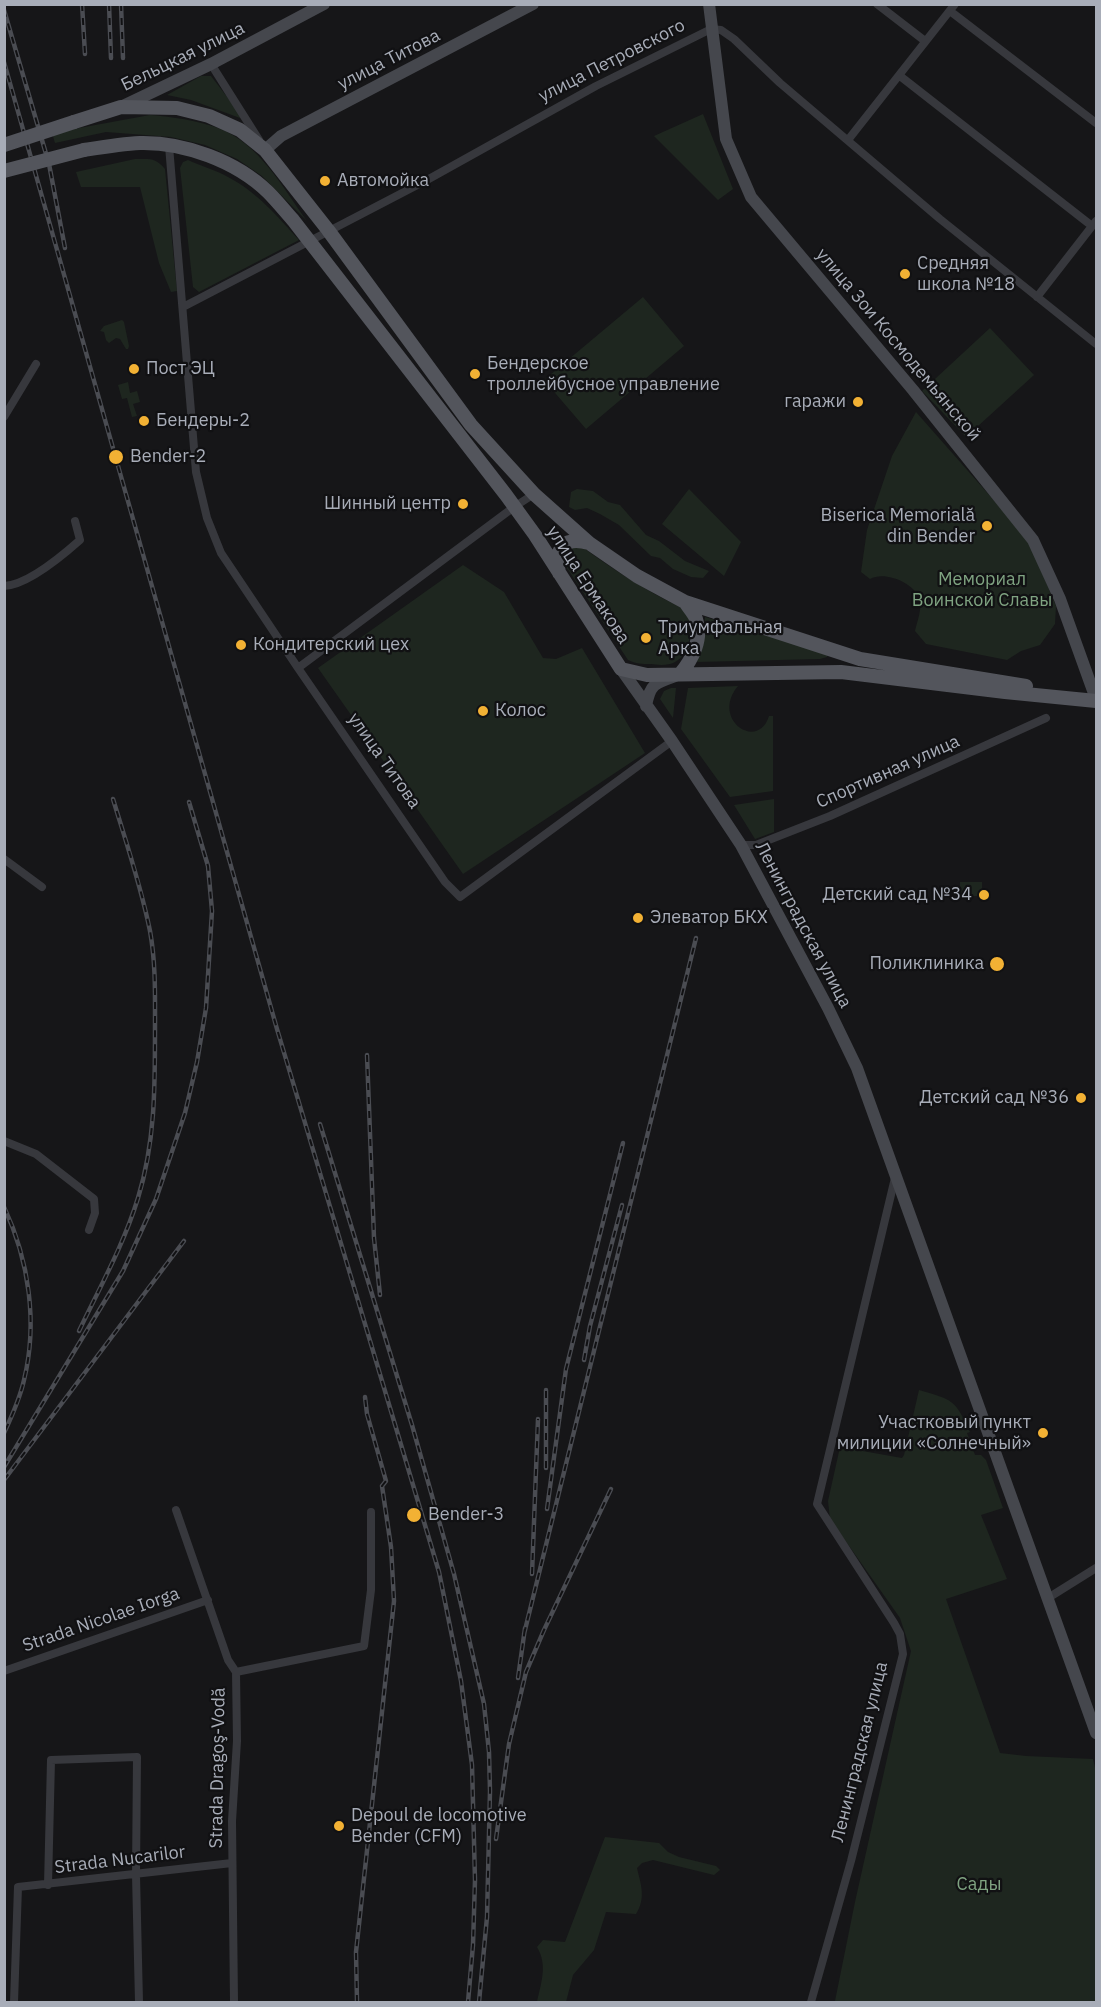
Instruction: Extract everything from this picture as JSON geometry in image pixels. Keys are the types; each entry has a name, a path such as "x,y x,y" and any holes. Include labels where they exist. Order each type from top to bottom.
{"main road":[{"name":"улица Ермакова","path":"4,145 122,107 177,108 209,116 240,130 265,150 328,230 471,425 534,494 589,543 637,576 685,602 860,659 1070,694 1080,699"},
{"name":"улица Ермакова","path":"4,171 84,150 142,143 206,154 240,171 267,191 309,240 385,337 535,535 621,669 647,675 841,672 1026,695 1096,700"},
{"path":"560,576 556,559 561,548 568,542 578,540 589,543"},
{"path":"680,674 695,651 698,636 696,619 685,602"}],"street":[{"name":"Бельцкая улица","path":"122,107 211,64 324,4"},
{"name":"улица Титова","path":"265,150 281,136 532,4"},
{"name":"улица Зои Космодемьянской","path":"709,4 726,139 751,198 913,390 1009,507 1033,540 1060,599 1096,700"},
{"path":"877,4 925,41"},
{"path":"848,140 952,8 1096,123"},
{"name":"улица Петровского","path":"183,307 427,180 596,86 711,29 721,30 734,39 780,83 940,219 1096,344"},
{"path":"211,64 265,150"},
{"path":"900,76 1094,224 1037,297"},
{"path":"170,146 196,472 207,518 221,553 298,668 534,494"},
{"path":"4,417 36,364"},
{"path":"4,586 25,581 80,540 75,521"},
{"name":"улица Титова","path":"298,668 445,882 460,897 672,741"},
{"name":"Ленинградская улица","path":"621,669 741,845 828,1008 857,1068 1096,1733"},
{"path":"646,706 648,692 656,683 680,674"},
{"name":"Спортивная улица","path":"741,845 756,845 830,816 1046,718"},
{"path":"4,859 42,887"},
{"path":"4,1141 36,1154 94,1199 95,1214 89,1230"},
{"name":"Ленинградская улица","path":"812,2002 851,1861 903,1654 900,1634 894,1623 817,1504 895,1179"},
{"name":"Strada Dragoş-Vodă","path":"176,1510 228,1660 236,1672 237,1741 232,1821 234,2002"},
{"path":"236,1672 364,1646 371,1590 371,1512"},
{"path":"1048,1598 1096,1568"},
{"name":"Strada Nicolae Iorga","path":"4,1671 208,1600"},
{"name":"Strada Nucarilor","path":"48,1885 51,1760 137,1756 136,1875"},
{"name":"Strada Nucarilor","path":"14,2002 18,1887 232,1863"},
{"path":"136,1875 139,2002"}],"green space":[{"path":"201,76 211,76 241,115 240,118 191,100 167,95"},
{"path":"703,114 733,189 718,200 654,136"},
{"path":"150,115 201,123 233,135 258,155 307,221 262,176 237,159 205,145 171,137 106,132 55,143 52,133"},
{"path":"135,159 155,161 165,169 177,291 171,292 159,263 140,187 81,187 76,172"},
{"path":"188,160 223,175 248,190 266,205 299,240 199,292 193,287 180,168 183,162"},
{"path":"643,297 684,346 586,429 544,380"},
{"path":"122,320 128,349 120,339 116,338 109,343 104,332 100,331 104,326"},
{"path":"990,328 1034,375 966,437 922,391"},
{"path":"128,382 130,393 137,391 140,402 133,404 137,416 132,417 127,398 122,399 118,385"},
{"name":"Мемориал Воинской Славы","path":"916,412 1028,539 1056,606 1055,624 1040,645 1021,651 1007,660 926,644 915,631 920,606 916,592 905,583 890,577 870,579 861,572 867,530 892,456"},
{"path":"577,489 593,491 608,502 620,505 646,535 659,541 685,561 709,571 703,578 691,577 673,569 660,558 651,556 619,525 587,508 575,510 569,507 571,492"},
{"path":"689,489 741,542 724,576 662,524"},
{"path":"581,546 632,581 686,610 690,639 681,658 663,665 639,664 628,660 565,565 565,554 572,548"},
{"name":"Колос","path":"463,565 504,592 543,658 556,659 582,648 645,753 463,874 318,668"},
{"path":"705,617 828,655 820,659 696,662 704,638"},
{"path":"738,686 731,698 729,710 739,727 747,731 756,731 763,726 769,716 773,716 773,791 730,797 681,729 688,688"},
{"path":"676,688 673,718 660,699 664,691"},
{"path":"774,799 774,832 755,839 734,805"},
{"path":"960,882 982,882 982,896 960,896"},
{"name":"Сады","path":"919,1390 946,1399 956,1407 970,1432 967,1433 975,1455 981,1455 986,1460 1003,1508 981,1515 1007,1579 946,1599 1000,1753 1093,1759 1096,1772 1096,2002 835,2001 911,1651 900,1618 830,1519 828,1501 840,1447 902,1458"},
{"path":"605,1837 659,1843 668,1852 679,1857 716,1866 720,1870 714,1875 653,1860 642,1863 637,1868 642,1897 636,1914 606,1912 594,1950 573,1975 566,2002 537,2002 543,1967 537,1947 543,1940 565,1942"}],"railway":[{"path":"82,4 85,54"},
{"path":"109,4 111,58"},
{"path":"121,4 123,58"},
{"path":"4,10 49,164 65,248"},
{"path":"4,62 277,1029 439,1572 461,1681 472,1765 475,1880 468,2002"},
{"path":"79,1331 126,1232 138,1198 148,1157 153,1115 155,993 152,943 138,881 113,799"},
{"path":"4,1467 123,1271 156,1199 185,1113 206,1008 212,911 208,866 189,802"},
{"path":"524,1634 696,938"},
{"path":"367,1055 374,1238 380,1295"},
{"path":"320,1124 412,1425 454,1574 484,1704 490,1791 487,1917 479,2002"},
{"path":"547,1509 566,1369 623,1143"},
{"path":"584,1360 590,1326 622,1205"},
{"path":"4,1207 20,1248 29,1292 30,1314 30,1336 24,1380 4,1433"},
{"path":"4,1480 184,1241"},
{"path":"546,1390 546,1468"},
{"path":"357,2002 356,1952 394,1601 391,1547 382,1486 386,1481 367,1414 365,1397"},
{"path":"532,1574 538,1419"},
{"path":"496,1839 509,1744 526,1672 611,1489"},
{"path":"518,1678 525,1628"}],"place":[{"name":"Автомойка","path":"325,181"},
{"name":"Средняя школа №18","path":"905,274"},
{"name":"Пост ЭЦ","path":"134,369"},
{"name":"Бендерское троллейбусное управление","path":"475,374"},
{"name":"гаражи","path":"858,402"},
{"name":"Бендеры-2","path":"144,421"},
{"name":"Bender-2","path":"116,457"},
{"name":"Шинный центр","path":"463,504"},
{"name":"Biserica Memorială din Bender","path":"987,526"},
{"name":"Триумфальная Арка","path":"646,638"},
{"name":"Кондитерский цех","path":"241,645"},
{"name":"Колос","path":"483,711"},
{"name":"Детский сад №34","path":"984,895"},
{"name":"Элеватор БКХ","path":"638,918"},
{"name":"Поликлиника","path":"997,964"},
{"name":"Детский сад №36","path":"1081,1098"},
{"name":"Участковый пункт милиции «Солнечный»","path":"1043,1433"},
{"name":"Bender-3","path":"414,1515"},
{"name":"Depoul de locomotive Bender (CFM)","path":"339,1826"}]}
